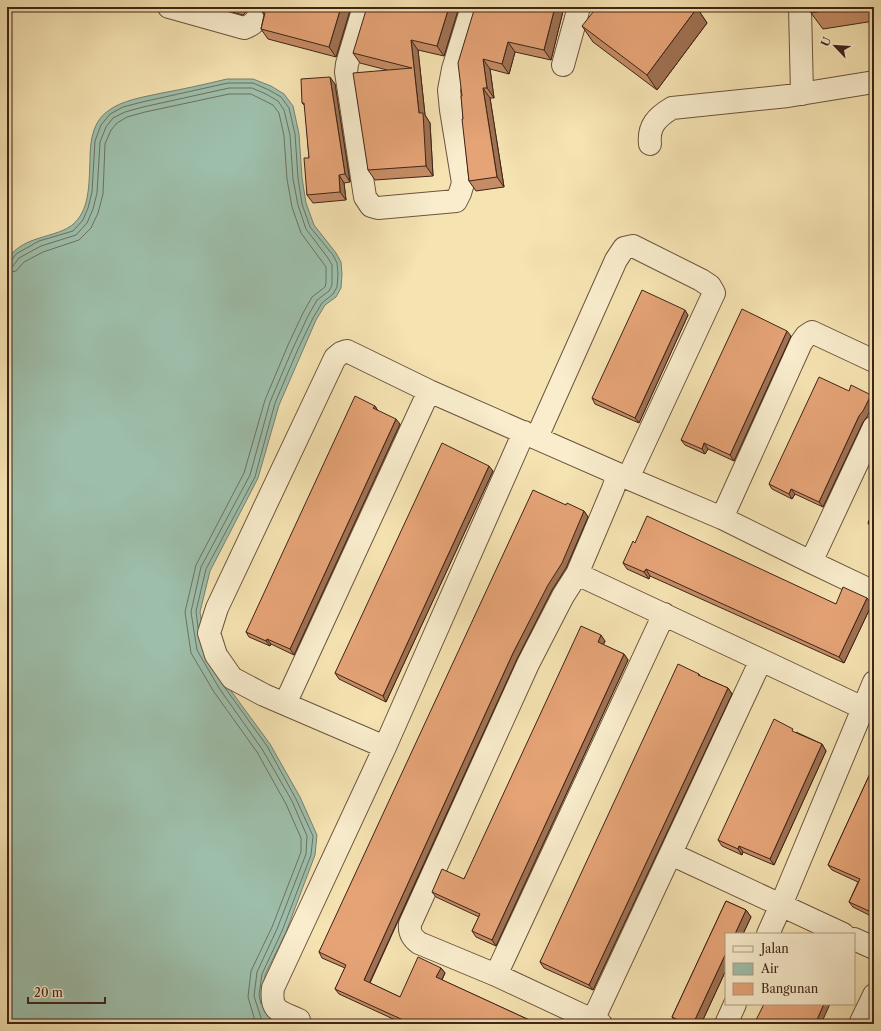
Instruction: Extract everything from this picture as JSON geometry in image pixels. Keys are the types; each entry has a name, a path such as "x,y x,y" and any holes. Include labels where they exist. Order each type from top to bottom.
{"street":[{"path":"169,7 244,28 258,20 261,7"},
{"path":"364,7 346,72 365,197 371,206 378,208 456,201 460,193 463,183 450,110 449,90 453,69 472,7"},
{"path":"562,65 579,7"},
{"path":"800,7 802,94"},
{"path":"650,144 649,136 652,126 660,116 672,108 788,96 874,82"},
{"path":"301,1023 274,1007 272,1004 273,988 531,434 616,260 624,248 633,246 701,280 710,286 714,294 623,476 613,489 576,574 555,610 528,664 410,924 409,929 413,938 419,943 597,1022 671,854 761,660"},
{"path":"722,518 801,342 806,336 812,332 874,360"},
{"path":"385,747 264,695 232,678 216,655 209,633 217,608 334,358 341,352 347,351 429,391 722,518 874,592"},
{"path":"285,704 429,391"},
{"path":"811,562 874,427"},
{"path":"576,574 863,708"},
{"path":"496,976 664,614"},
{"path":"768,933 874,682"},
{"path":"671,854 841,933"},
{"path":"855,939 874,948"},
{"path":"860,1024 874,995"},
{"path":"726,1024 735,1005"}],"water":[{"path":"227,79 253,79 271,86 284,94 293,106 299,134 302,178 306,203 314,225 336,253 341,262 341,288 336,297 325,305 316,320 279,405 258,478 210,571 200,612 205,646 226,684 270,744 300,797 317,835 315,855 286,932 265,975 263,995 272,1024 7,1024 7,260 14,251 23,245 63,230 71,226 78,219 87,199 91,140 98,121 108,111 120,104 134,99"}],"building":[{"path":"264,7 341,7 329,47 261,29 265,13 262,12"},
{"path":"367,7 449,7 437,46 411,40 419,113 423,113 426,166 368,170 353,73 412,68 353,53"},
{"path":"475,7 555,7 544,50 508,42 502,64 483,59 487,88 483,88 497,177 469,181 462,119 462,96 458,63"},
{"path":"597,7 697,8 647,75 582,26"},
{"path":"811,7 846,7 811,13"},
{"path":"330,77 345,174 339,175 340,192 307,195 304,158 309,158 304,103 302,103 301,79"},
{"path":"642,290 685,310 635,418 592,398"},
{"path":"742,309 787,331 730,455 704,443 702,449 681,440"},
{"path":"819,377 849,391 851,385 871,395 859,416 819,502 791,489 789,494 769,484"},
{"path":"355,396 375,406 373,408 396,419 290,649 246,632"},
{"path":"442,443 489,466 383,696 335,673"},
{"path":"533,490 566,505 567,503 584,511 562,563 548,585 513,653 364,980 400,997 418,957 441,968 436,977 538,1024 412,1024 335,989 346,965 319,952"},
{"path":"874,510 874,526 868,523"},
{"path":"647,516 836,604 843,587 867,598 839,657 646,569 644,572 623,563 633,541 635,543"},
{"path":"581,626 601,635 598,642 624,654 492,940 472,931 480,914 432,892 442,869 464,879"},
{"path":"678,664 699,674 698,675 728,688 589,985 540,962"},
{"path":"774,719 793,729 792,731 822,744 770,859 739,846 738,849 718,840"},
{"path":"874,765 874,900 869,911 849,902 860,879 828,865"},
{"path":"726,901 746,910 735,933 725,933 725,955 693,1024 686,1024 672,1017"},
{"path":"764,1005 824,1005 815,1024 754,1024"}]}
